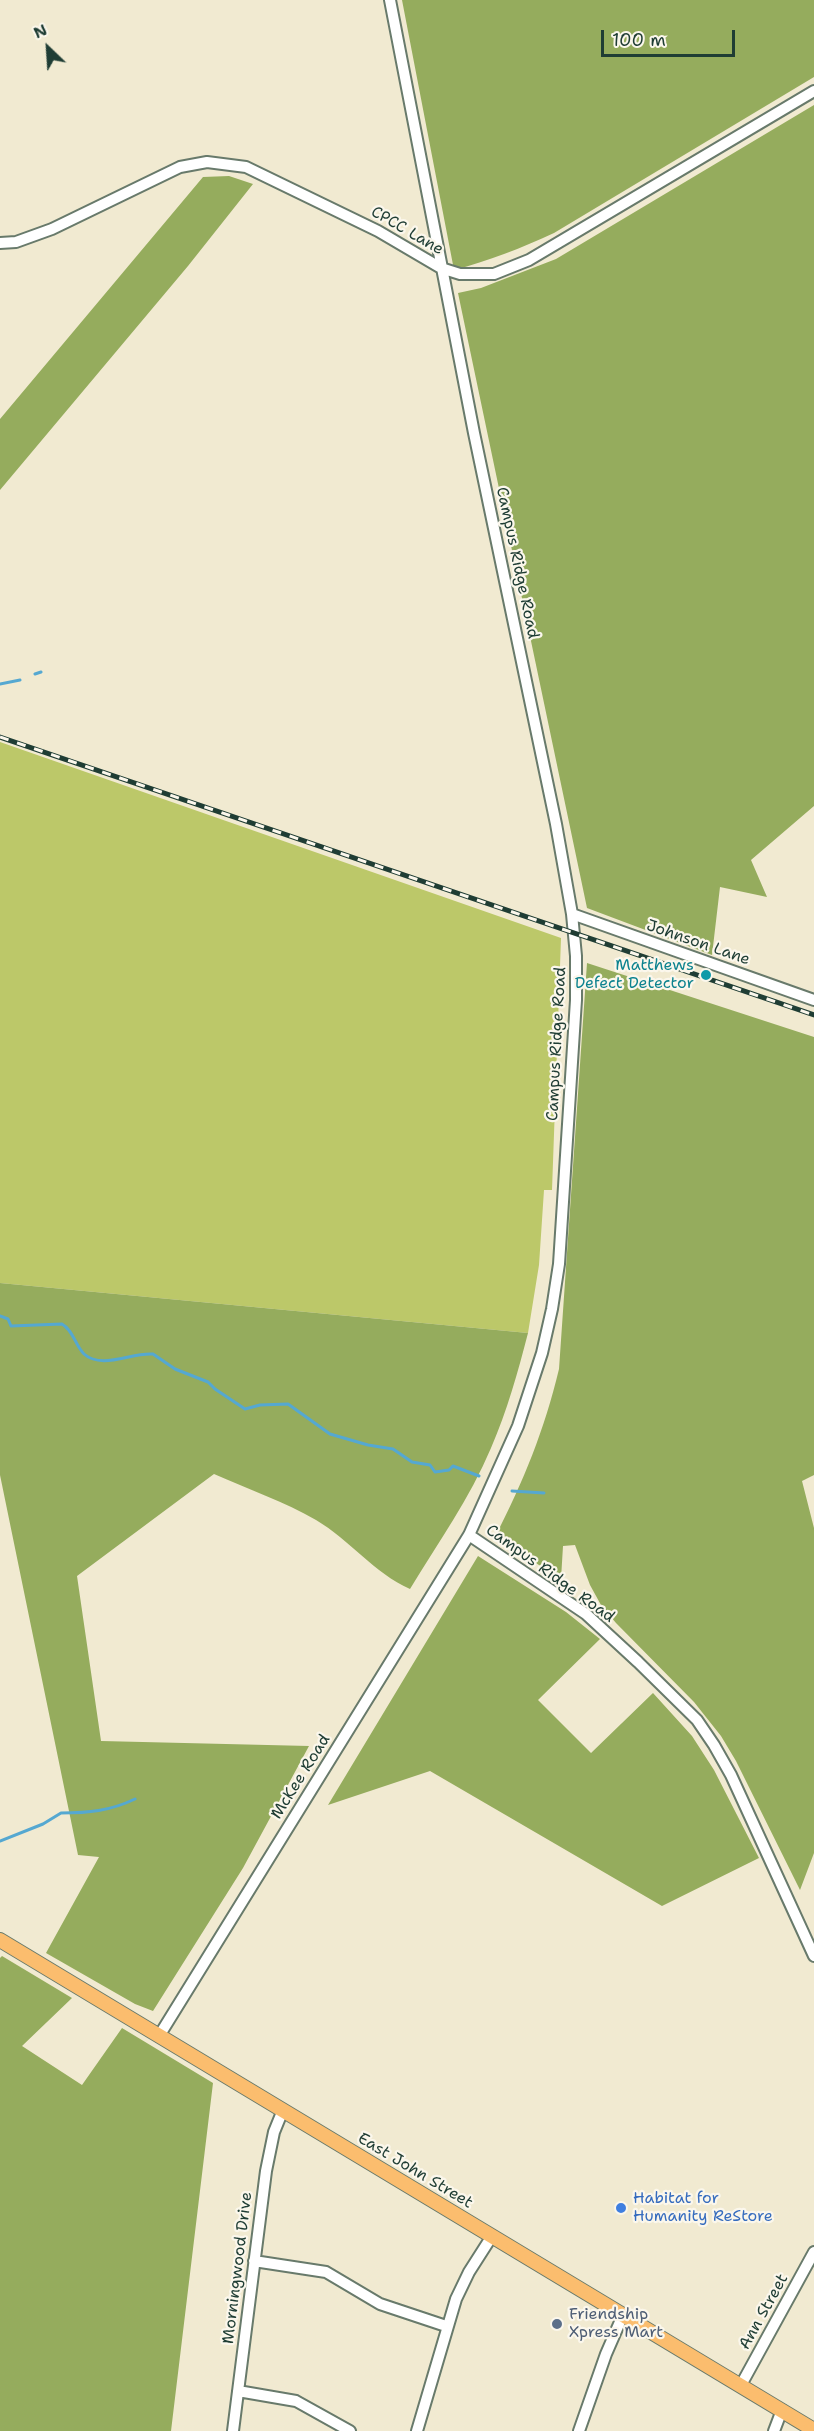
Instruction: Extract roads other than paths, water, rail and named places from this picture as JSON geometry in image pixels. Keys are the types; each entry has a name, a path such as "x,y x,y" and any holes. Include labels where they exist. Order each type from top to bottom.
{"main road":[{"name":"East John Street","path":"0,1940 814,2430"}],"street":[{"name":"Campus Ridge Road","path":"390,0 441,268 542,754 572,914 576,956 576,1000 559,1264 552,1309 526,1404 499,1472 470,1534 586,1614 697,1720 731,1775 814,1956"},
{"name":"CPCC Lane","path":"0,243 16,242 52,229 180,167 193,163 218,162 246,166 378,231 441,268 476,275 494,274 517,267 814,91"},
{"name":"Johnson Lane","path":"572,914 814,1000"},
{"name":"McKee Road","path":"159,2036 470,1534"},
{"name":"Morningwood Drive","path":"233,2431 266,2171 274,2132 283,2110"},
{"path":"417,2431 446,2326 456,2299 469,2272 492,2236"},
{"name":"Ann Street","path":"741,2385 814,2252"},
{"path":"254,2261 326,2272 380,2304 446,2326"},
{"path":"579,2431 606,2354 623,2315"},
{"path":"238,2391 296,2401 350,2431"},
{"path":"774,2431 782,2410"}],"waterway":[{"path":"35,674 41,672"},
{"path":"0,684 20,680"},
{"path":"0,1316 8,1319 11,1326 62,1324 69,1330 84,1354 91,1359 108,1361 153,1354 175,1369 208,1382 245,1409 260,1405 288,1404 330,1434 368,1445 393,1449 412,1462 430,1465 435,1472 449,1470 453,1466 479,1476"},
{"path":"512,1491 544,1493"},
{"path":"0,1841 43,1824 61,1813 99,1811 135,1799"}],"railway":[{"path":"0,737 814,1015"}],"place":[{"name":"Matthews Defect Detector","path":"706,975"},
{"name":"Habitat for Humanity ReStore","path":"621,2208"},
{"name":"Friendship Xpress Mart","path":"557,2324"}]}
